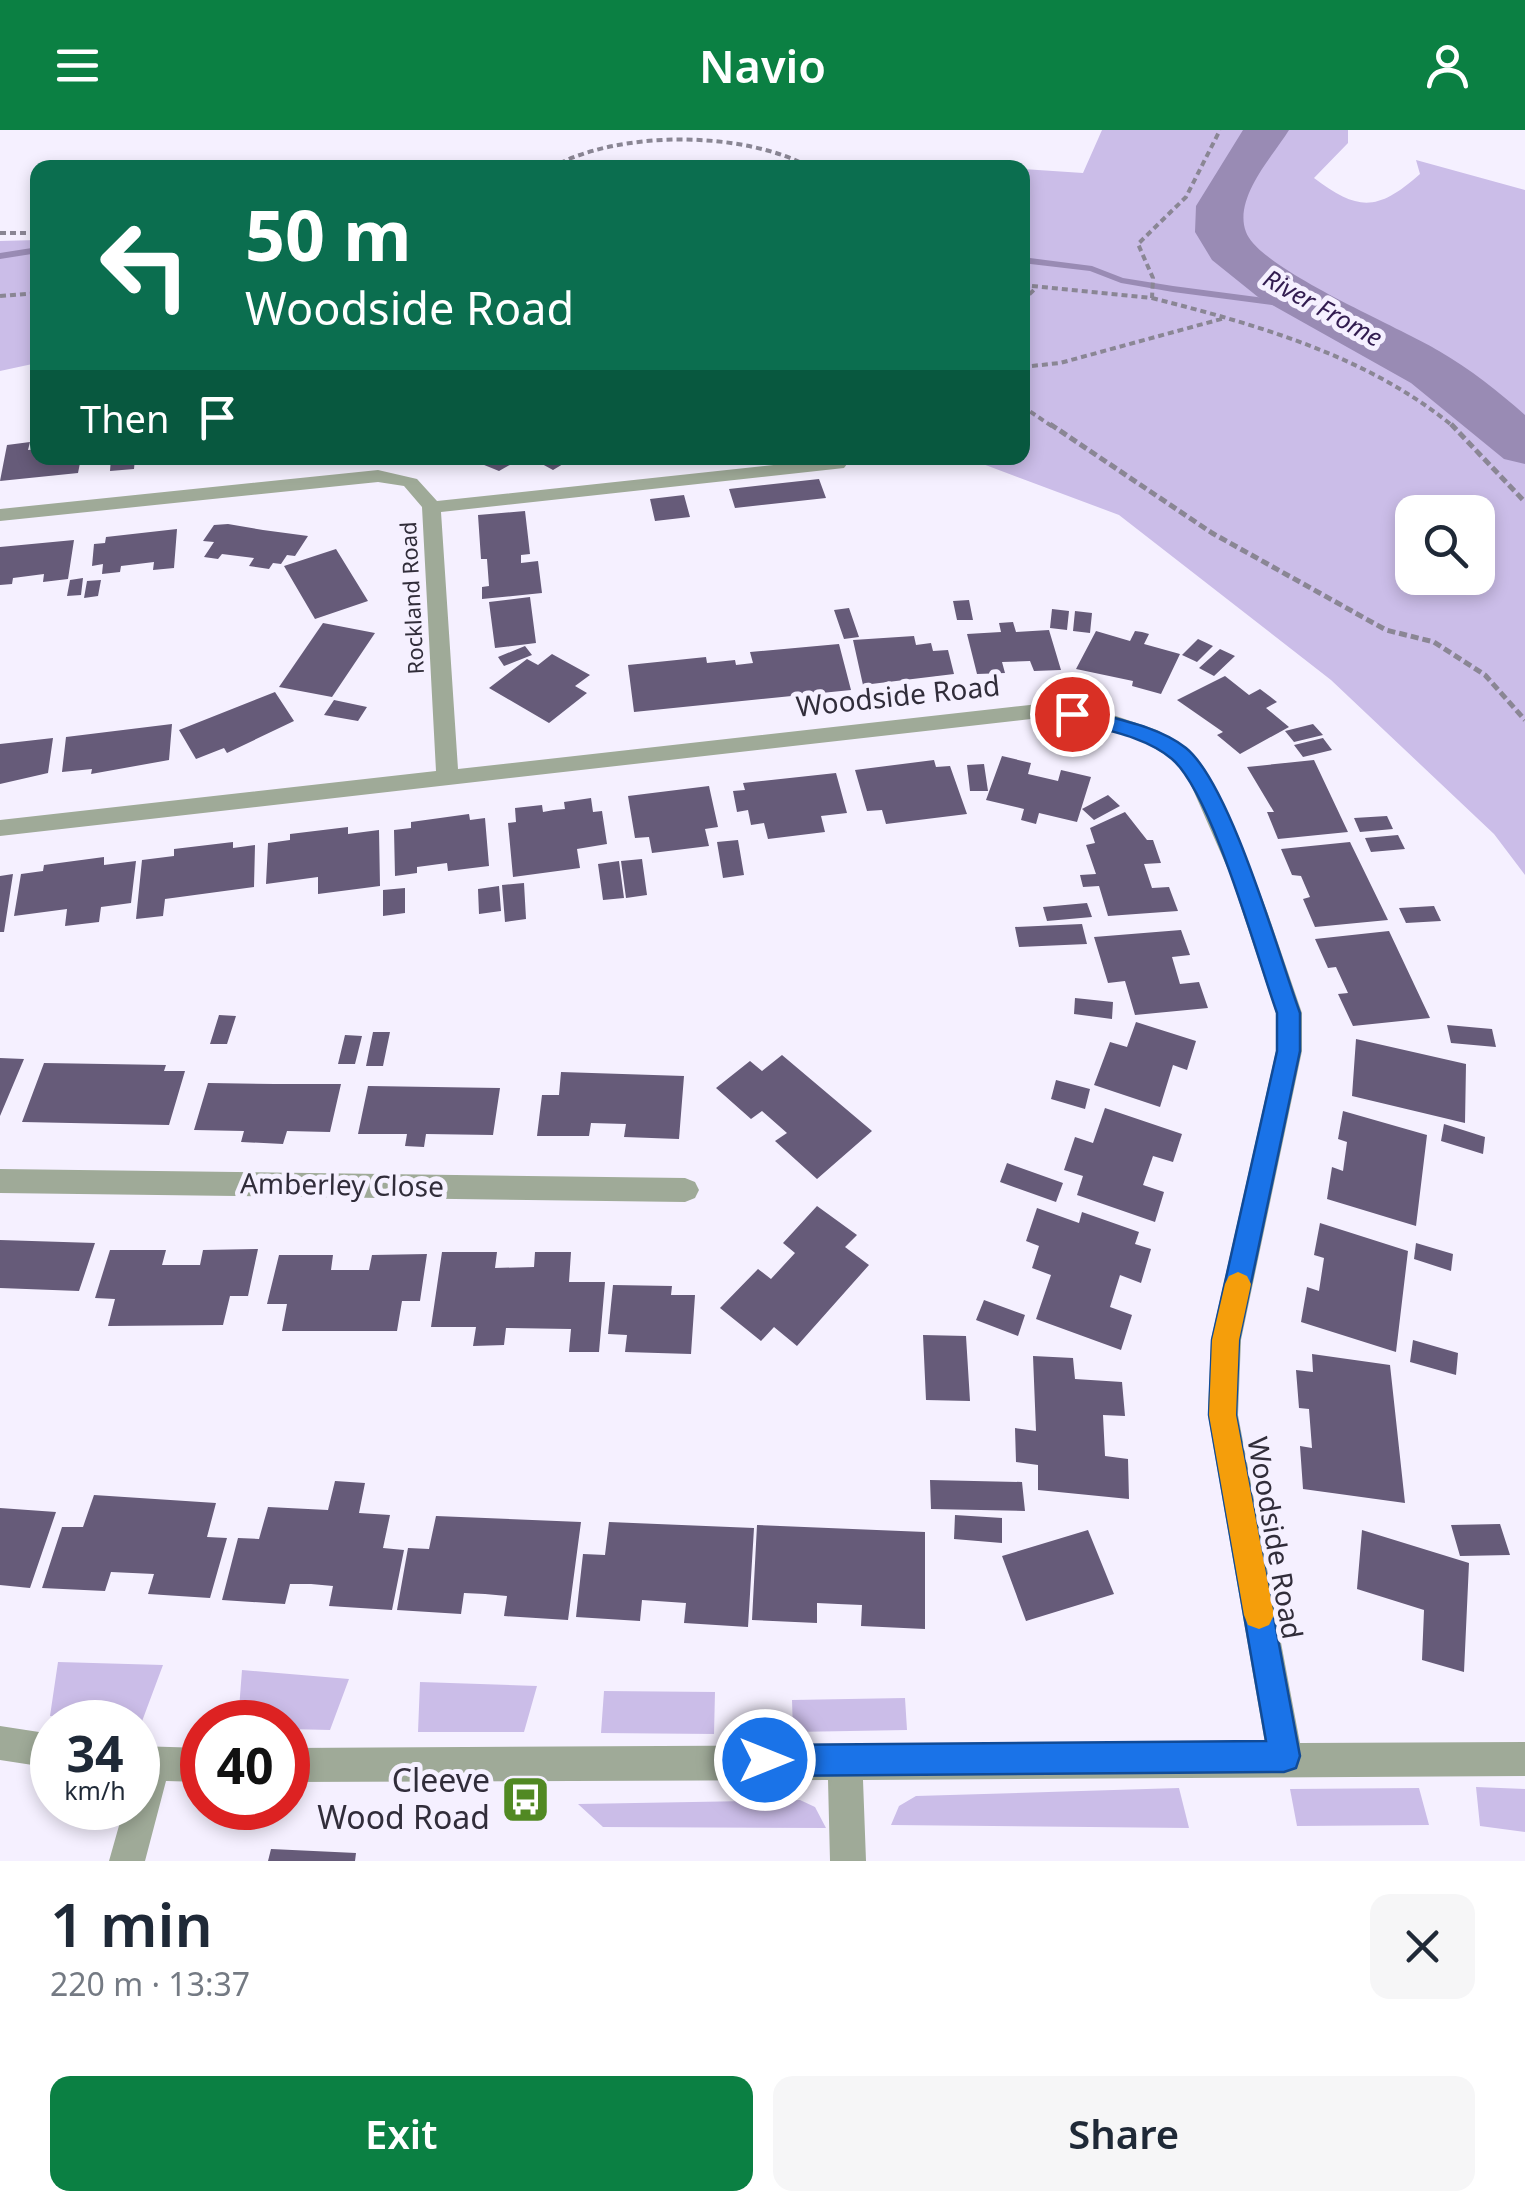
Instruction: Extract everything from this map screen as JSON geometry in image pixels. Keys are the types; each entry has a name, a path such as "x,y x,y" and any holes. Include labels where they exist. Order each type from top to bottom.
{"street":[{"path":"431,508 778,465"},
{"name":"Rockland Road","path":"0,515 378,476 404,478 422,487 431,508 447,775"},
{"name":"Woodside Road","path":"0,828 1048,710 1095,718 1179,753 1209,790 1288,1013 1288,1051 1226,1340 1222,1415 1284,1756"},
{"name":"Amberley Close","path":"0,1181 685,1190"},
{"path":"0,1743 30,1748"},
{"path":"310,1764 1284,1756 1525,1759"},
{"path":"845,1760 848,1861"},
{"path":"127,1861 133,1830"}],"path":[{"path":"1152,295 1153,278 1138,244 1186,198 1220,130"},
{"path":"566,160 586,149 636,143 729,142 764,147 794,160"},
{"path":"0,233 30,233"},
{"path":"1030,287 1152,295 1228,318 1388,381 1446,420 1525,502"},
{"path":"1030,294 1037,288"},
{"path":"0,296 30,293"},
{"path":"1030,365 1060,363 1228,318"},
{"path":"1030,411 1212,533 1386,630 1434,642 1486,675 1525,720"}],"shaded area":[{"path":"1102,130 1348,130 1348,143 1314,178 1344,197 1368,203 1392,195 1420,174 1416,160 1525,190 1525,875 1494,834 1331,680 1119,515 986,465 1030,465 1030,169 1083,173"},
{"path":"30,240 30,365 0,371 0,241"},
{"path":"58,1662 163,1665 150,1700 52,1700"},
{"path":"242,1670 349,1679 330,1730 310,1730 310,1700 240,1700"},
{"path":"420,1682 537,1686 524,1732 418,1732"},
{"path":"604,1691 715,1692 714,1734 601,1733"},
{"path":"905,1698 907,1730 793,1732 792,1700"},
{"path":"1476,1787 1525,1789 1525,1832 1480,1826"},
{"path":"1179,1788 1189,1828 891,1825 899,1806 916,1796"},
{"path":"1419,1788 1429,1825 1297,1826 1290,1789"},
{"path":"800,1800 815,1807 826,1828 603,1827 578,1804"}],"building":[{"path":"30,442 30,465 80,465 78,473 0,481 7,445"},
{"path":"110,465 134,465 134,469 110,471"},
{"path":"484,465 510,465 499,471"},
{"path":"819,479 826,498 735,508 729,489"},
{"path":"684,495 690,517 655,521 650,499"},
{"path":"525,511 530,554 521,555 521,563 538,561 542,593 482,599 482,587 489,586 487,559 481,559 478,515"},
{"path":"214,525 308,536 295,556 287,555 281,564 273,563 269,569 249,566 254,558 222,554 218,559 204,557 214,542 203,541"},
{"path":"177,529 174,568 153,570 154,562 121,566 120,572 102,574 103,564 92,566 94,544 105,543 106,537"},
{"path":"74,540 68,579 43,582 44,574 13,578 12,584 0,585 0,547"},
{"path":"336,549 368,601 315,619 284,566"},
{"path":"83,578 81,595 67,596 70,580"},
{"path":"101,580 98,596 84,598 87,581"},
{"path":"530,597 536,643 495,648 489,602"},
{"path":"969,600 973,620 957,620 953,601"},
{"path":"849,608 859,637 844,639 834,610"},
{"path":"1052,609 1069,611 1067,630 1050,628"},
{"path":"1075,611 1092,613 1090,633 1073,631"},
{"path":"1013,622 1016,632 1049,630 1061,670 1034,671 1030,661 1002,662 1005,673 977,674 967,634 1001,632 999,623"},
{"path":"323,623 375,633 332,697 279,687"},
{"path":"1096,631 1130,641 1135,631 1142,632 1149,634 1144,644 1180,654 1161,694 1132,686 1133,681 1076,669"},
{"path":"914,636 916,645 931,643 933,651 948,650 954,674 863,685 853,640"},
{"path":"1198,639 1213,646 1197,662 1182,655"},
{"path":"839,644 851,690 634,712 628,665 706,657 707,663 735,660 736,665 753,663 750,652"},
{"path":"525,646 532,655 504,666 498,657"},
{"path":"1220,649 1235,656 1214,676 1199,668"},
{"path":"552,654 590,675 575,686 587,693 549,723 489,688 527,659 538,665"},
{"path":"1225,676 1249,695 1260,689 1277,702 1266,708 1289,727 1240,754 1217,735 1223,732 1177,700"},
{"path":"275,692 294,721 227,753 224,748 196,759 179,730"},
{"path":"334,700 367,707 358,721 324,715"},
{"path":"172,724 169,760 91,774 92,769 62,772 66,737"},
{"path":"1313,724 1323,735 1294,742 1285,731"},
{"path":"53,738 48,773 0,784 0,744"},
{"path":"1323,738 1332,750 1303,757 1294,745"},
{"path":"1002,756 1031,763 1028,774 1058,781 1061,770 1091,777 1077,822 1039,813 1036,824 1021,820 1024,809 986,800"},
{"path":"934,760 936,767 950,766 967,814 886,824 882,810 867,811 855,770"},
{"path":"1314,760 1348,832 1278,839 1267,812 1274,812 1247,767"},
{"path":"984,764 988,791 970,791 967,765"},
{"path":"836,773 847,813 821,816 825,832 768,839 764,823 751,825 748,810 737,812 733,791 745,790 743,783"},
{"path":"709,786 718,827 705,829 709,846 652,853 649,837 635,838 628,796"},
{"path":"1108,795 1120,806 1094,820 1082,809"},
{"path":"591,798 593,812 602,811 607,844 577,849 580,868 513,877 508,823 516,822 515,808 542,805 543,812 565,809 564,802"},
{"path":"1125,812 1147,840 1153,840 1161,863 1144,864 1152,888 1169,887 1178,911 1108,916 1099,886 1083,887 1080,875 1096,874 1086,845 1095,843 1090,828"},
{"path":"469,814 470,820 485,818 489,866 448,871 447,863 417,867 417,873 395,876 394,830 411,828 411,822"},
{"path":"1387,816 1393,829 1360,832 1354,818"},
{"path":"348,827 348,834 379,830 380,886 318,894 318,877 266,884 268,843 290,840 290,834"},
{"path":"1398,835 1405,849 1371,852 1365,838"},
{"path":"738,840 744,875 723,878 717,842"},
{"path":"233,842 233,848 255,845 254,887 165,899 163,916 136,919 142,860 174,856 174,849"},
{"path":"1350,842 1388,920 1315,927 1303,899 1310,897 1301,876 1292,875 1281,849"},
{"path":"104,857 104,865 136,861 131,903 101,907 99,922 65,926 67,909 14,916 21,874 43,871 44,865"},
{"path":"642,859 647,895 626,898 621,861"},
{"path":"619,861 624,898 603,900 598,864"},
{"path":"13,874 4,932 0,932 0,876"},
{"path":"524,883 526,919 505,922 502,885"},
{"path":"499,886 501,911 479,914 478,889"},
{"path":"405,888 405,913 383,916 383,890"},
{"path":"1087,903 1092,917 1047,921 1043,907"},
{"path":"1434,906 1441,921 1406,923 1399,908"},
{"path":"1082,924 1087,944 1019,947 1015,927"},
{"path":"1181,930 1190,955 1172,957 1180,984 1199,982 1208,1008 1135,1015 1125,981 1108,983 1094,937"},
{"path":"1389,931 1430,1018 1353,1026 1338,994 1348,993 1336,967 1328,968 1315,939"},
{"path":"1075,998 1113,1002 1112,1019 1074,1014"},
{"path":"219,1015 236,1016 227,1044 210,1044"},
{"path":"1136,1022 1196,1041 1187,1070 1173,1065 1160,1107 1094,1085 1110,1042 1127,1047"},
{"path":"1447,1025 1492,1029 1496,1047 1451,1043"},
{"path":"373,1032 390,1032 383,1066 366,1066"},
{"path":"345,1035 362,1036 355,1064 338,1064"},
{"path":"1356,1039 1466,1064 1465,1123 1352,1096"},
{"path":"782,1055 872,1131 817,1179 775,1141 787,1133 762,1111 751,1119 716,1088 750,1061 762,1071"},
{"path":"0,1058 24,1059 0,1116"},
{"path":"44,1063 166,1065 164,1071 185,1071 169,1125 22,1122"},
{"path":"561,1072 684,1076 679,1139 624,1137 626,1124 591,1123 589,1136 537,1136 542,1095 559,1095"},
{"path":"1056,1080 1090,1089 1085,1109 1051,1099"},
{"path":"208,1083 341,1084 330,1132 287,1131 283,1144 241,1142 244,1131 194,1130"},
{"path":"368,1086 500,1088 493,1135 426,1134 424,1147 405,1146 407,1134 358,1134"},
{"path":"1105,1108 1182,1134 1173,1162 1153,1156 1143,1185 1164,1192 1155,1222 1077,1195 1083,1176 1064,1170 1075,1137 1093,1143"},
{"path":"1343,1111 1427,1135 1416,1226 1327,1199 1332,1167 1343,1171 1347,1142 1338,1139"},
{"path":"1444,1124 1485,1137 1483,1154 1441,1141"},
{"path":"1007,1163 1063,1183 1056,1202 1000,1182"},
{"path":"817,1206 857,1235 845,1247 869,1265 797,1346 774,1327 761,1341 720,1308 758,1269 771,1279 795,1253 783,1243"},
{"path":"1037,1208 1079,1223 1082,1212 1139,1232 1135,1244 1151,1249 1141,1283 1120,1275 1110,1307 1132,1315 1121,1350 1036,1319 1051,1275 1032,1268 1039,1246 1026,1241"},
{"path":"1320,1223 1408,1251 1396,1352 1301,1322 1307,1287 1319,1291 1324,1258 1314,1255"},
{"path":"0,1240 95,1243 79,1291 0,1288"},
{"path":"1416,1243 1453,1254 1451,1271 1414,1259"},
{"path":"258,1249 248,1296 230,1296 223,1325 108,1326 115,1299 95,1298 110,1250 166,1250 162,1265 200,1265 203,1250"},
{"path":"442,1252 497,1252 495,1268 534,1267 535,1252 571,1252 569,1282 605,1282 599,1352 569,1352 571,1329 506,1328 504,1345 473,1346 476,1327 431,1327"},
{"path":"427,1254 420,1301 402,1301 397,1331 282,1331 287,1304 267,1304 279,1255 333,1255 331,1270 369,1270 372,1255"},
{"path":"613,1285 672,1286 671,1295 695,1295 691,1354 625,1352 627,1335 608,1334"},
{"path":"984,1300 1025,1315 1018,1336 976,1320"},
{"path":"923,1335 966,1336 970,1401 926,1400"},
{"path":"1413,1340 1458,1353 1456,1375 1410,1362"},
{"path":"1312,1354 1390,1365 1405,1503 1303,1489 1300,1446 1312,1448 1309,1409 1299,1408 1296,1370 1313,1372"},
{"path":"1033,1356 1073,1358 1075,1379 1122,1382 1125,1416 1103,1415 1105,1456 1128,1459 1129,1499 1038,1490 1038,1465 1016,1462 1015,1428 1036,1431"},
{"path":"930,1480 1022,1482 1025,1511 931,1509"},
{"path":"335,1481 365,1483 359,1513 390,1515 383,1548 404,1550 392,1610 329,1606 333,1586 311,1584 290,1584 285,1604 222,1600 238,1538 259,1539 268,1507 328,1510"},
{"path":"94,1495 216,1503 207,1537 227,1538 210,1598 148,1594 154,1574 111,1572 105,1591 42,1588 62,1527 83,1527"},
{"path":"0,1508 56,1512 30,1588 0,1585"},
{"path":"955,1515 1002,1518 1002,1543 954,1539"},
{"path":"436,1516 581,1522 568,1620 504,1616 507,1596 485,1594 464,1593 461,1614 397,1610 408,1548 429,1549"},
{"path":"609,1522 754,1528 748,1627 684,1623 686,1603 642,1600 640,1621 576,1617 583,1554 605,1555"},
{"path":"1500,1524 1510,1555 1460,1556 1451,1525"},
{"path":"757,1525 925,1532 925,1629 861,1626 862,1605 817,1603 817,1623 752,1620"},
{"path":"1088,1530 1114,1594 1026,1621 1002,1556"},
{"path":"1362,1530 1469,1563 1464,1672 1422,1660 1424,1610 1357,1589"},
{"path":"271,1849 356,1853 355,1861 268,1861"}],"waterway":[{"name":"River Frome","path":"1266,130 1233,179 1221,206 1220,232 1230,249 1277,285 1431,371 1525,446"},
{"path":"0,256 30,251"},
{"path":"1030,261 1092,269 1121,280 1173,289 1318,308"}],"slow traffic":[{"path":"1238,1284 1226,1340 1222,1415 1259,1615"}],"place":[{"name":"Cleeve Wood Road","path":"525,1799"}],"route":[{"path":"765,1760 1284,1756 1222,1415 1226,1340 1288,1051 1288,1013 1209,790 1179,753 1142,734 1072,714"}]}
